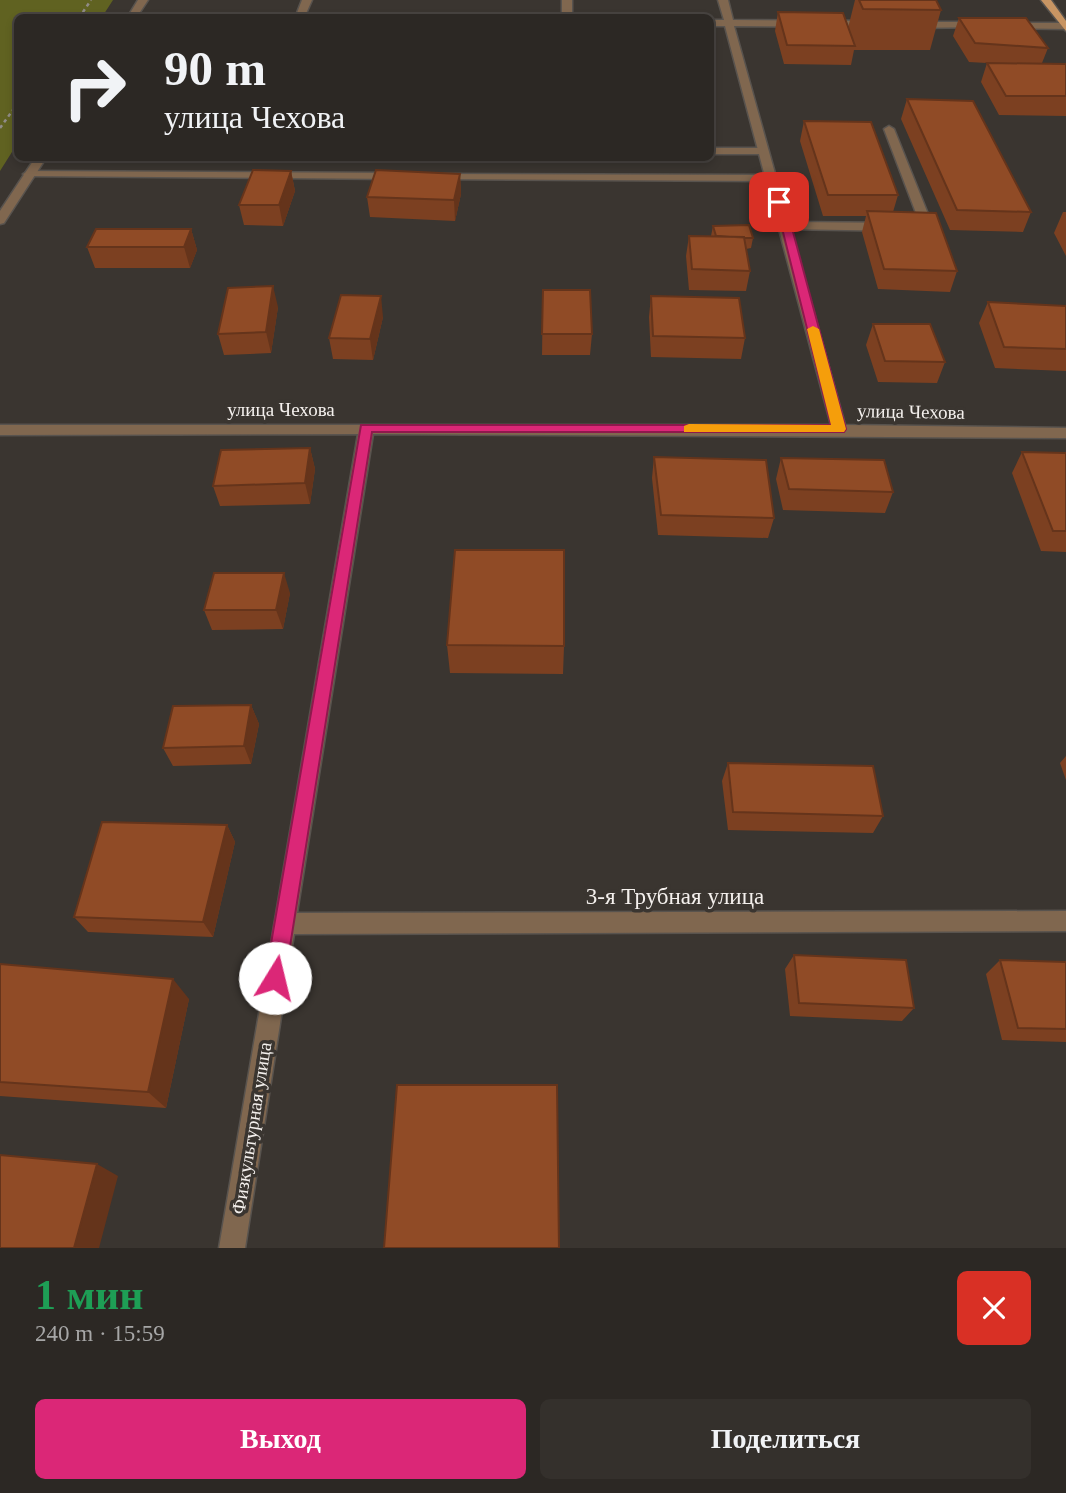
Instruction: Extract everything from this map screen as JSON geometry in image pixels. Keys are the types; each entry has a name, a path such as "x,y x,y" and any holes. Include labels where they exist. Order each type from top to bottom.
{"main road":[{"path":"1046,0 1066,26"}],"street":[{"path":"723,0 839,429"},
{"path":"714,23 878,24"},
{"path":"905,24 986,25"},
{"path":"1000,25 1066,26"},
{"path":"786,226 908,227 922,214 889,129"},
{"path":"714,151 762,151"},
{"path":"0,220 38,161"},
{"path":"29,174 415,176"},
{"path":"428,176 773,178"},
{"name":"Физкультурная улица","path":"232,1248 366,428"},
{"name":"улица Чехова","path":"0,430 839,429 1066,433"},
{"name":"3-я Трубная улица","path":"284,924 1066,921"}],"path":[{"path":"0,128 14,109"}],"shaded area":[{"path":"0,0 113,0 104,14 14,14 14,149 0,171"}],"building":[{"path":"859,0 936,0 941,10 863,9"},
{"path":"778,12 843,13 855,46 787,45"},
{"path":"288,13 340,13 340,14"},
{"path":"959,18 1026,18 1048,48 975,43"},
{"path":"987,63 1066,64 1066,96 1006,96"},
{"path":"907,99 973,101 1031,212 957,210"},
{"path":"804,121 871,122 898,195 828,195"},
{"path":"253,170 291,171 279,205 239,205"},
{"path":"376,170 460,174 454,200 367,197"},
{"path":"867,211 936,213 957,271 884,269"},
{"path":"749,225 753,238 716,236 713,226"},
{"path":"96,229 191,229 184,247 87,247"},
{"path":"689,236 744,237 750,271 692,269"},
{"path":"273,286 266,332 218,334 228,288"},
{"path":"543,290 590,290 592,334 542,334"},
{"path":"341,295 381,296 370,339 329,338"},
{"path":"651,296 739,298 745,338 653,336"},
{"path":"988,302 1066,306 1066,349 1004,347"},
{"path":"873,324 930,324 945,362 885,361"},
{"path":"310,448 305,483 213,486 221,450"},
{"path":"1022,452 1066,453 1066,531 1053,531"},
{"path":"654,457 766,460 774,518 661,515"},
{"path":"781,458 884,460 893,492 789,489"},
{"path":"455,550 564,550 564,646 447,645"},
{"path":"214,573 284,573 276,610 204,610"},
{"path":"251,705 244,746 163,748 173,706"},
{"path":"728,763 873,766 883,816 733,812"},
{"path":"102,822 227,825 203,922 74,917"},
{"path":"794,955 906,960 914,1008 799,1003"},
{"path":"1000,960 1066,962 1066,1029 1018,1028"},
{"path":"0,964 173,979 148,1092 0,1082"},
{"path":"397,1085 557,1085 559,1248 384,1248"},
{"path":"0,1155 97,1164 74,1248 0,1248"}],"slow traffic":[{"path":"689,429 839,429 813,329"}],"route":[{"path":"275,978 366,428 839,429 779,202"}]}
